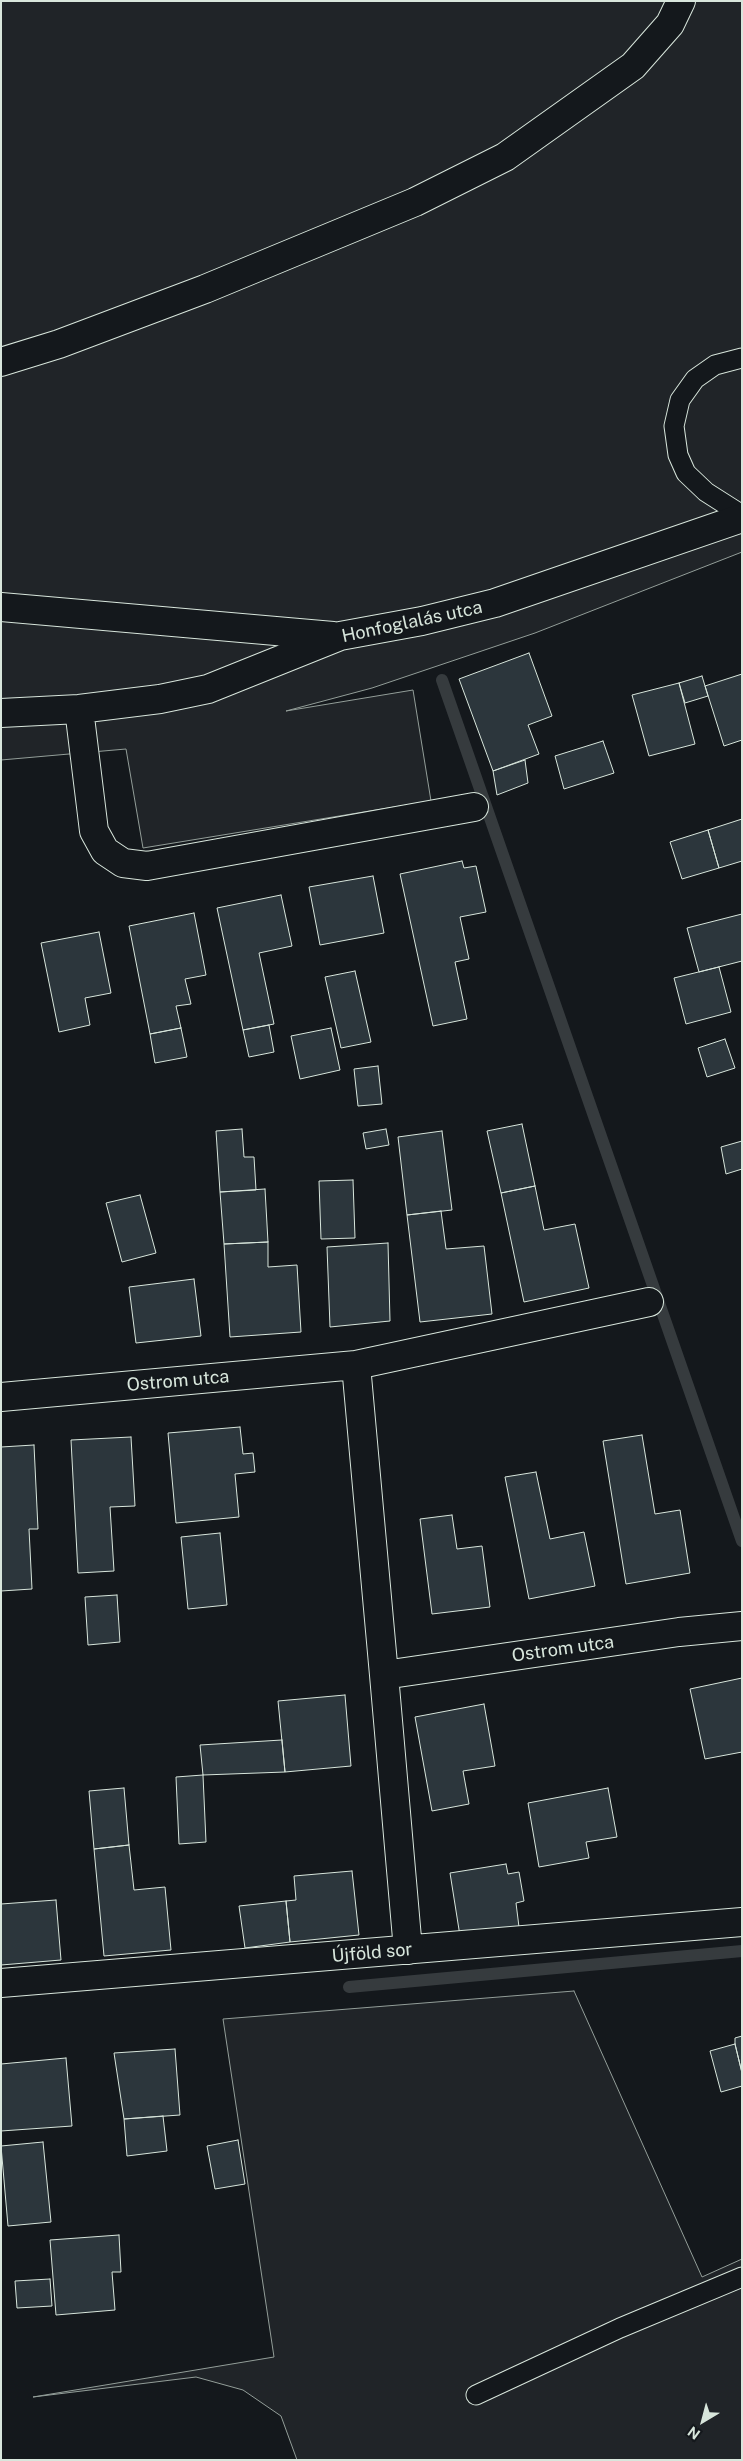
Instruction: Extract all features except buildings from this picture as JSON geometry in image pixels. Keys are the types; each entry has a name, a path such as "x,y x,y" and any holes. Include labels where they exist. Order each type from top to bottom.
{"street":[{"path":"1,362 59,344 205,289 414,202 505,157 633,66 670,24 681,1"},
{"name":"Honfoglalás utca","path":"1,713 79,709 160,699 208,689 340,636 422,621 495,603 742,516"},
{"path":"1,607 340,636"},
{"path":"79,709 94,831 105,851 123,863 147,866 474,807"},
{"name":"Ostrom utca","path":"1,1397 356,1365 649,1302"},
{"path":"356,1365 408,1950"},
{"name":"Ostrom utca","path":"384,1675 679,1632 742,1626"},
{"name":"Újföld sor","path":"1,1983 742,1922"}],"lane":[{"path":"742,358 714,365 695,379 680,400 674,426 678,455 686,473 706,492 742,516"},
{"path":"476,2394 620,2328 742,2277"}],"shaded area":[{"path":"1,1 742,1 742,552 535,633 372,688 286,711 413,690 431,801 143,848 126,749 1,760"},
{"path":"574,1991 702,2277 742,2259 742,2460 297,2460 281,2416 243,2390 196,2377 33,2397 274,2357 223,2019"}],"waterway":[{"path":"442,680 742,1541"},
{"path":"349,1987 742,1951"}]}
